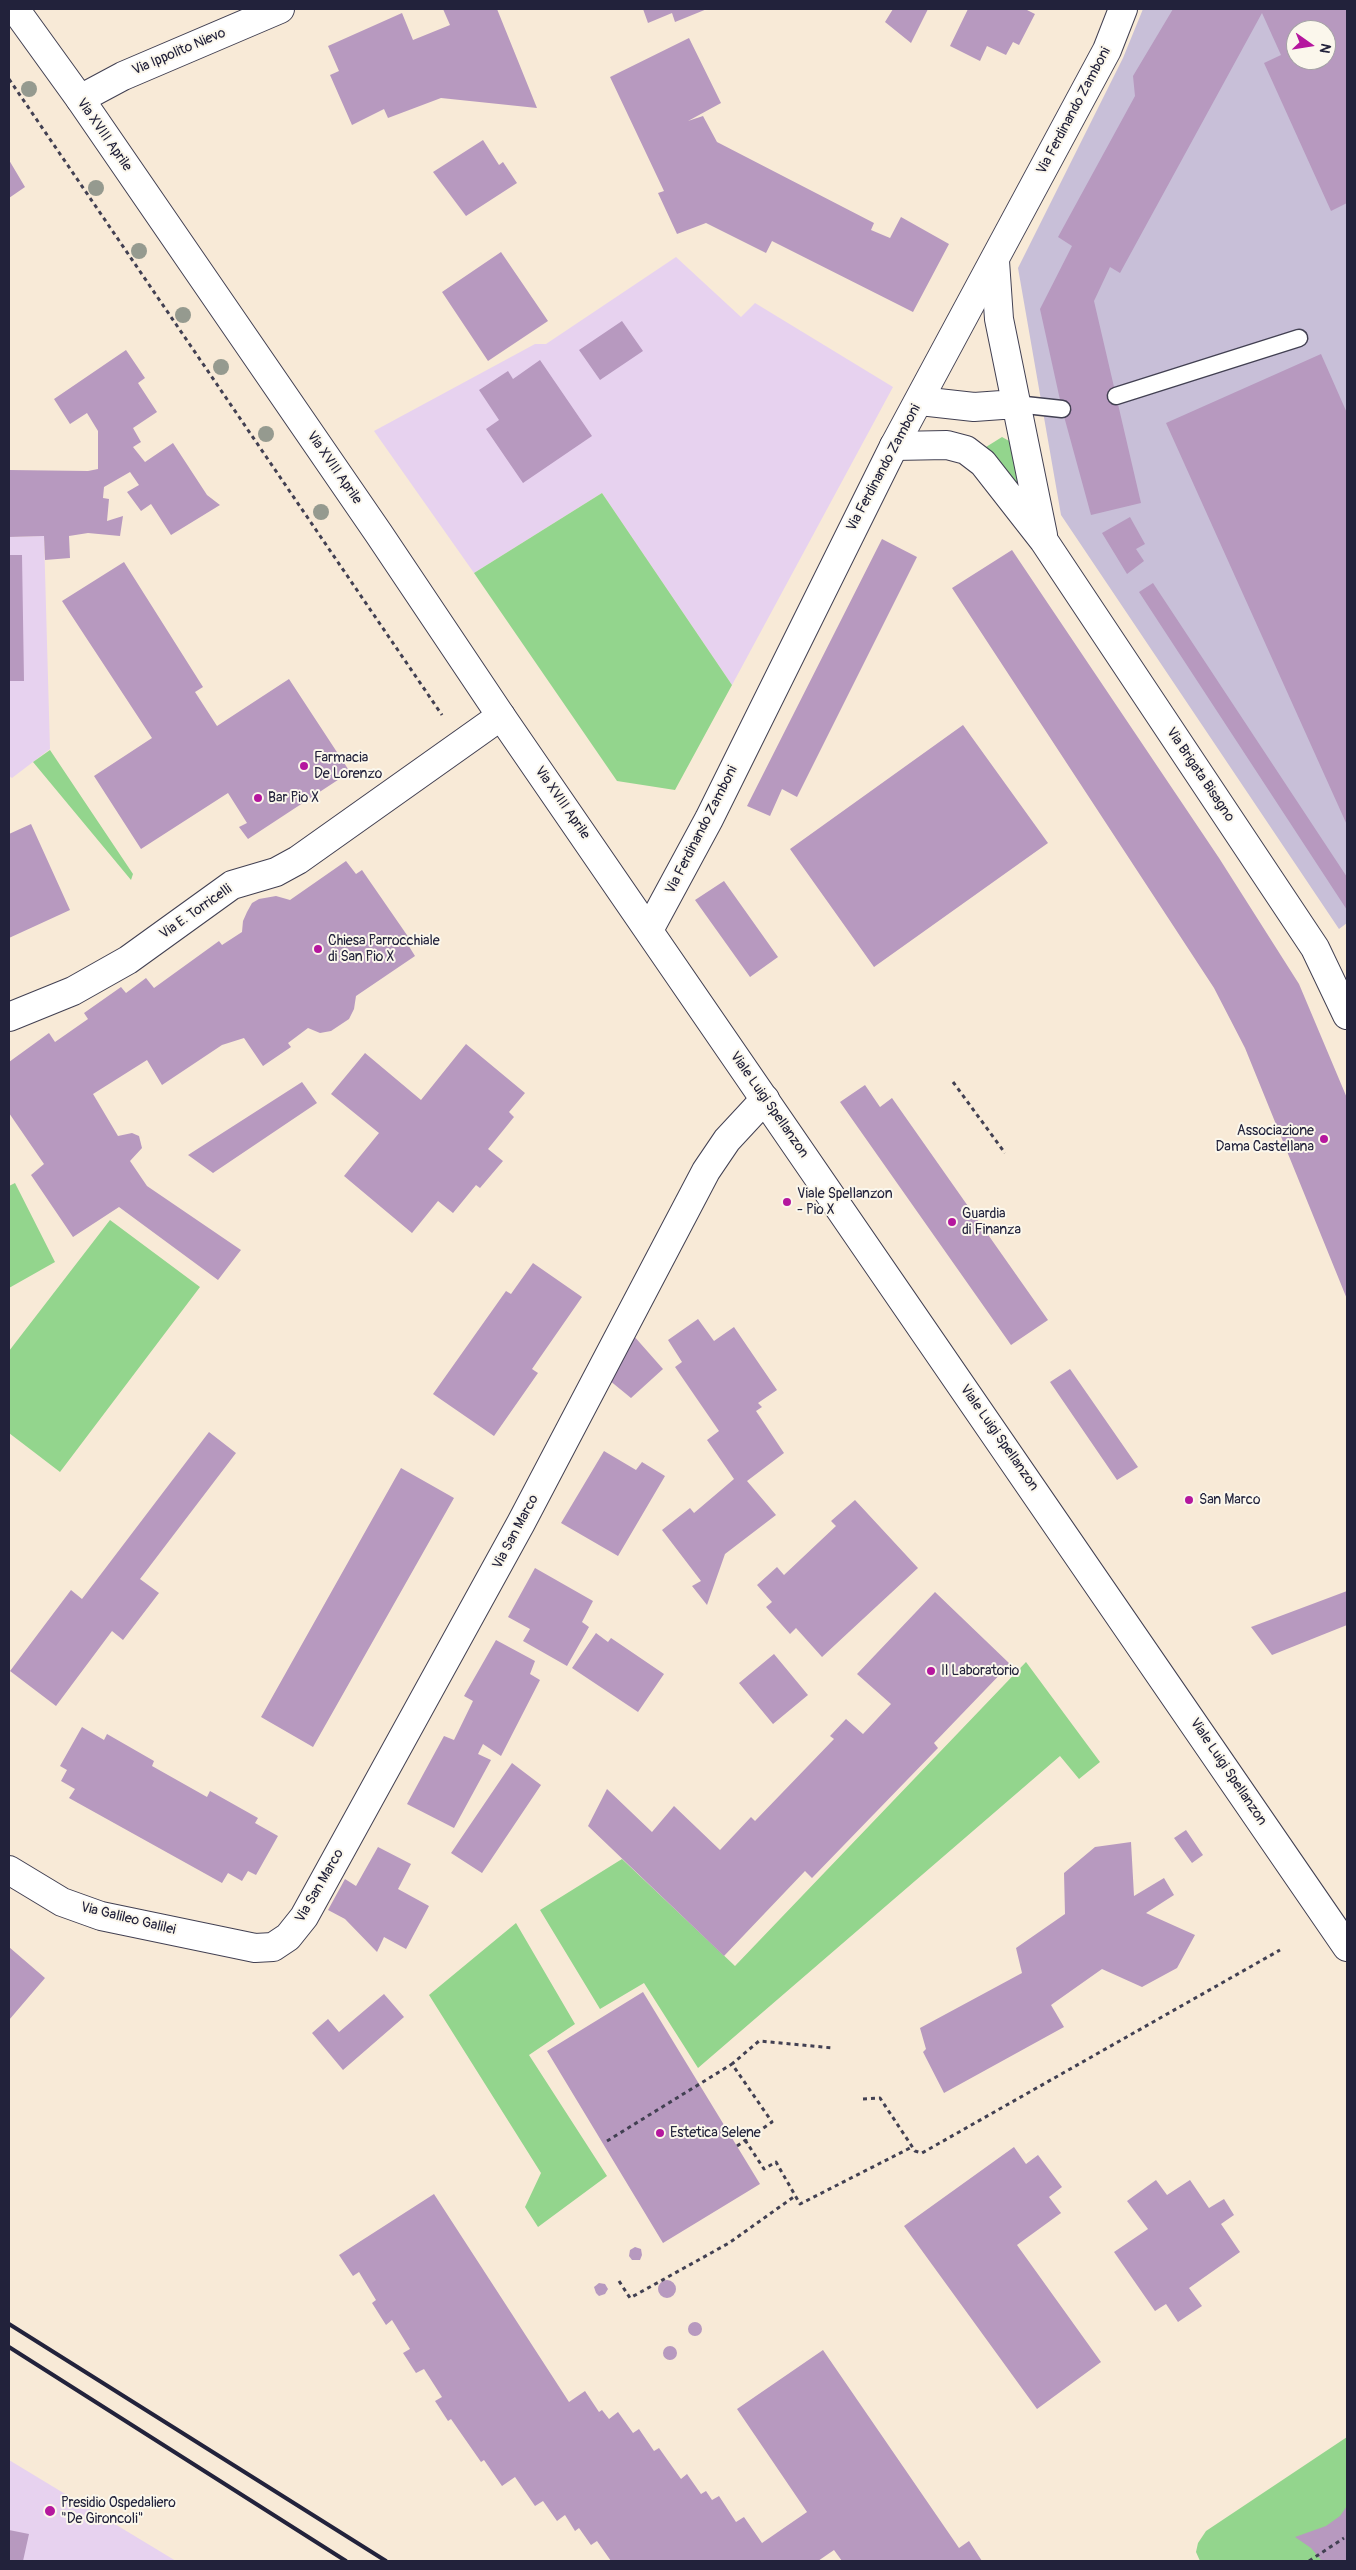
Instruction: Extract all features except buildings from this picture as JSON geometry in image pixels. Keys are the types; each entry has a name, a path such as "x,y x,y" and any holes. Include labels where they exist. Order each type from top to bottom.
{"street":[{"name":"Via XVIII Aprile","path":"15,9 80,99 368,517 501,716 649,930"},
{"name":"Via Ippolito Nievo","path":"80,99 123,76 280,9"},
{"name":"Via Ferdinando Zamboni","path":"649,930 709,819 894,446 920,401 1107,50 1123,9"},
{"name":"Via Brigata Bisagno","path":"995,261 999,319 1044,541"},
{"path":"920,401 974,408 1016,404"},
{"name":"Via Brigata Bisagno","path":"894,446 947,445 966,450 983,463 1044,541 1315,948 1347,1015"},
{"name":"Via E. Torricelli","path":"9,1017 73,990 128,960 232,886 276,872 298,860 501,716"},
{"name":"Viale Luigi Spellanzon","path":"649,930 1347,1947"},
{"name":"Via San Marco","path":"255,1948 273,1947 288,1937 304,1917 521,1522 706,1171 727,1140 765,1099"},
{"name":"Via Galileo Galilei","path":"9,1870 62,1902 101,1916 255,1948"}],"lane":[{"path":"1116,396 1299,338"},
{"path":"1016,404 1062,409"}],"path":[{"path":"9,79 446,721"},
{"path":"953,1082 1005,1153"},
{"path":"863,2099 880,2098 915,2151 922,2153 1280,1950"},
{"path":"607,2142 732,2064 759,2042 833,2048"},
{"path":"732,2064 772,2122 737,2146"},
{"path":"745,2140 764,2169 776,2162 800,2204 912,2147"},
{"path":"619,2281 630,2298 728,2243 796,2196"},
{"path":"1309,2561 1344,2538"}],"shaded area":[{"path":"1143,9 1347,9 1347,923 1339,929 1061,515 1018,268 1123,58"},
{"path":"676,257 741,317 755,303 893,387 732,685 602,493 474,573 374,431 535,344 546,344"},
{"path":"44,536 50,749 12,778 9,776 9,537"},
{"name":"Presidio Ospedaliero \"De Gironcoli\"","path":"9,2460 176,2561 9,2561"}],"green space":[{"path":"1002,437 1011,442 1022,493 1021,500 986,447"},
{"path":"602,493 732,685 675,790 617,781 474,573"},
{"path":"50,750 133,874 131,880 33,762"},
{"path":"15,1183 55,1262 9,1288 9,1186"},
{"path":"110,1220 200,1287 60,1472 9,1433 9,1351"},
{"path":"1026,1662 1100,1762 1079,1779 1060,1756 698,2068 644,1983 600,2009 540,1910 622,1859 735,1966"},
{"path":"516,1923 575,2024 529,2055 607,2176 538,2227 525,2207 541,2173 429,1995"},
{"path":"1347,2437 1347,2561 1200,2561 1196,2552 1198,2543 1206,2531"}],"railway":[{"path":"9,2324 386,2561"},
{"path":"9,2347 346,2561"}],"place":[{"name":"Farmacia De Lorenzo","path":"304,766"},
{"name":"Bar Pio X","path":"258,798"},
{"name":"Chiesa Parrocchiale di San Pio X","path":"318,949"},
{"name":"Associazione Dama Castellana","path":"1324,1139"},
{"name":"Viale Spellanzon - Pio X","path":"787,1202"},
{"name":"Guardia di Finanza","path":"952,1222"},
{"name":"San Marco","path":"1189,1500"},
{"name":"Il Laboratorio","path":"931,1671"},
{"name":"Estetica Selene","path":"660,2133"},
{"name":"Presidio Ospedaliero \"De Gironcoli\"","path":"50,2511"}]}
